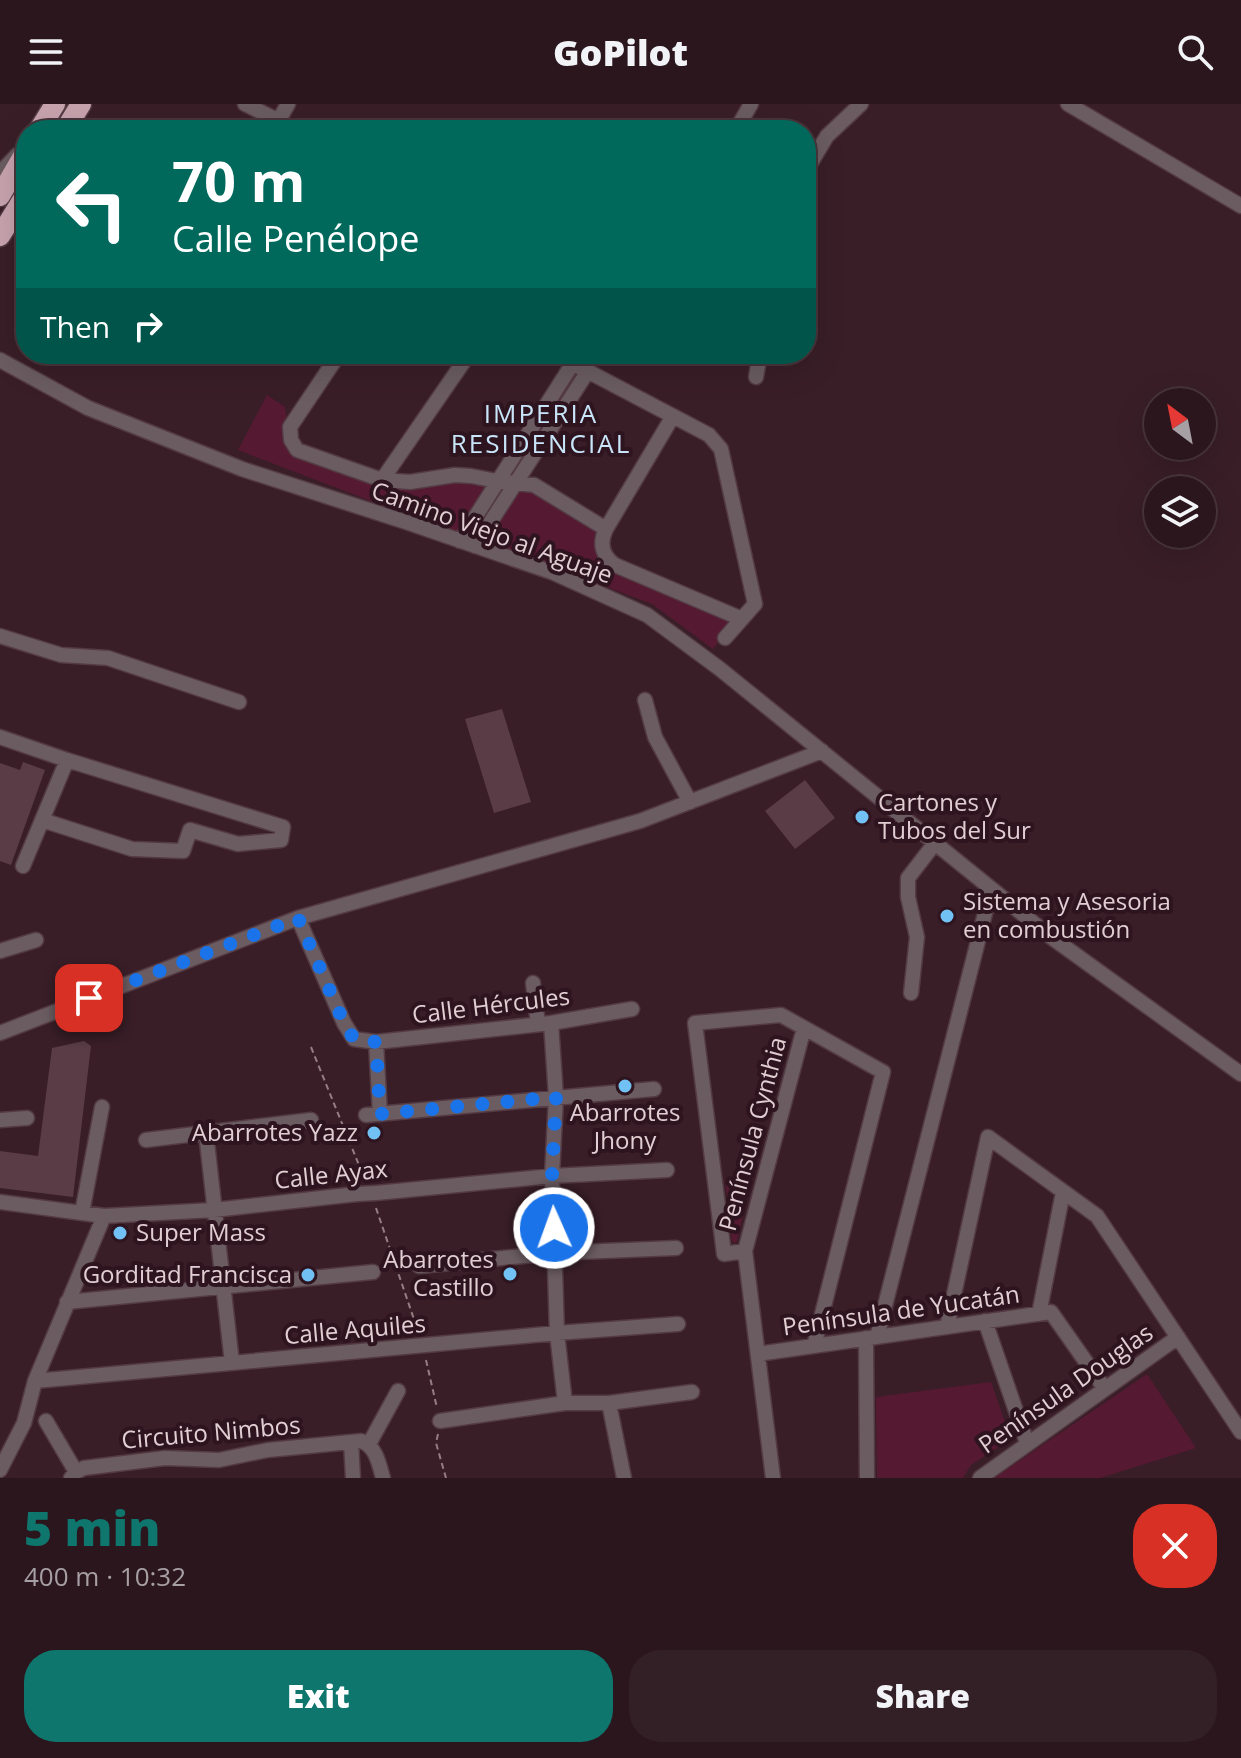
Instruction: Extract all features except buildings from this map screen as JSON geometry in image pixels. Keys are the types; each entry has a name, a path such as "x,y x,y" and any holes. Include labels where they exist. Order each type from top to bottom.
{"highway":[{"path":"0,196 16,166"},
{"path":"0,236 16,210"}],"street":[{"path":"245,104 275,119 280,118 288,104"},
{"path":"816,154 827,136 861,104"},
{"path":"1068,104 1241,206"},
{"path":"0,173 16,158"},
{"name":"Camino Viejo al Aguaje","path":"1,359 88,408 242,469 554,573 647,615 720,669 1051,937 1241,1074"},
{"path":"332,364 290,427 291,440 297,450 382,480 410,482 455,475 534,485 606,529"},
{"path":"382,480 462,364"},
{"path":"468,544 471,524 572,364"},
{"path":"575,364 709,435 721,449 755,604 725,638"},
{"path":"756,377 758,364"},
{"path":"468,544 485,531 588,371"},
{"path":"673,416 606,529 602,548 606,559 615,565 742,619"},
{"path":"0,636 61,655 108,658 239,702"},
{"path":"645,700 655,737 690,802"},
{"path":"0,737 283,827 281,840 238,844 190,830 183,851 132,849 42,820"},
{"path":"0,1033 298,918 625,825 822,751"},
{"path":"23,866 67,760"},
{"path":"911,993 917,937 908,897 908,878 935,843"},
{"path":"867,1478 871,1338 991,890"},
{"name":"Calle Hércules","path":"298,918 354,1039 376,1042 545,1024 632,1009"},
{"path":"0,951 36,940"},
{"path":"533,983 545,1024 556,1097 552,1176 557,1333 565,1403"},
{"path":"773,1478 745,1251 724,1254 695,1023 781,1015 883,1072 814,1346"},
{"name":"Península Cynthia","path":"745,1251 804,1028"},
{"path":"376,1042 373,1115 654,1089"},
{"path":"82,1213 102,1107"},
{"path":"0,1120 27,1118"},
{"path":"146,1140 311,1120"},
{"path":"206,1133 232,1363"},
{"path":"947,1327 988,1137 1097,1216 1241,1432"},
{"name":"Calle Ayax","path":"0,1202 104,1216 214,1210 552,1176 667,1170"},
{"path":"1063,1192 1045,1313 1105,1389"},
{"path":"0,1470 24,1423 35,1381 104,1216"},
{"path":"419,1266 555,1253 676,1248"},
{"path":"67,1302 373,1272"},
{"name":"Península de Yucatán","path":"758,1354 1045,1313"},
{"path":"985,1321 1027,1443"},
{"name":"Calle Aquiles","path":"35,1381 678,1324"},
{"name":"Península Douglas","path":"980,1478 1178,1337"},
{"path":"383,1478 369,1444 398,1391"},
{"path":"440,1421 565,1403 609,1403 692,1392"},
{"path":"609,1403 624,1478"},
{"path":"46,1421 73,1475"},
{"name":"Circuito Nimbos","path":"73,1475 84,1468 98,1472 165,1458 219,1460 268,1450 361,1441 369,1444"},
{"path":"351,1442 353,1478"}],"path":[{"path":"423,1347 440,1421 436,1443 446,1478"}],"shaded area":[{"path":"267,395 285,407 287,440 381,482 440,479 492,482 457,534 238,450"},
{"path":"520,488 531,489 600,531 604,560 736,620 713,649 652,604 485,541"},
{"path":"725,1179 749,1186 735,1243 732,1241"},
{"path":"1147,1374 1196,1448 1100,1478 994,1478"},
{"path":"991,1382 1011,1439 971,1465 963,1478 877,1478 876,1397"}],"place":[{"name":"Cartones y Tubos del Sur","path":"862,817"},
{"name":"Sistema y Asesoria en combustión","path":"947,916"},
{"name":"Abarrotes Jhony","path":"625,1086"},
{"name":"Abarrotes Yazz","path":"374,1133"},
{"name":"Super Mass","path":"120,1233"},
{"name":"Abarrotes Castillo","path":"510,1274"},
{"name":"Gorditad Francisca","path":"308,1275"}],"district":[{"name":"IMPERIA RESIDENCIAL","path":"541,429"}],"route":[{"path":"89,998 298,918 354,1039 376,1042 380,1114 556,1097 552,1176 554,1228"}]}
